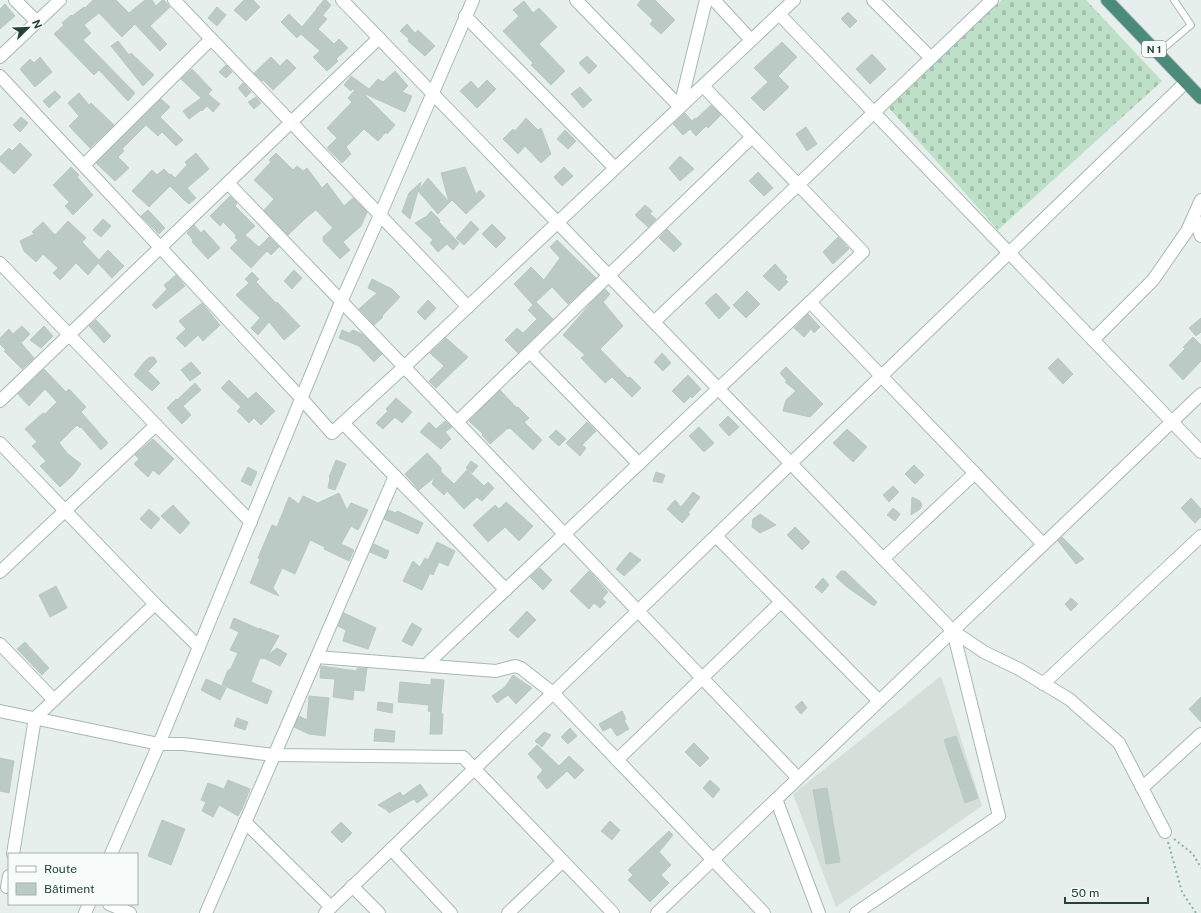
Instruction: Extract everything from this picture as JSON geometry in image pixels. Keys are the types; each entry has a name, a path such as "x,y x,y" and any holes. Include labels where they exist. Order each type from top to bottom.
{"highway":[{"name":"N 1","path":"1106,0 1201,98"}],"street":[{"path":"15,0 37,22"},
{"path":"0,57 60,0"},
{"path":"174,0 468,307"},
{"path":"342,0 953,631 984,652 1019,669 1069,699 1119,742 1165,832"},
{"path":"111,853 159,744 341,302 473,0"},
{"path":"576,0 680,108"},
{"path":"680,108 706,0"},
{"path":"714,0 751,40"},
{"path":"0,76 302,398 332,433 794,0"},
{"path":"873,0 931,58"},
{"path":"654,322 992,0"},
{"path":"779,14 1201,452"},
{"path":"466,16 615,168"},
{"path":"0,401 379,38"},
{"path":"84,166 212,40"},
{"path":"245,822 328,910 1186,82"},
{"path":"426,665 863,252 703,86"},
{"path":"457,422 752,137"},
{"path":"228,183 798,778"},
{"path":"1093,340 1153,280 1187,231 1201,200"},
{"path":"1194,216 1201,236"},
{"path":"0,263 251,522"},
{"path":"810,302 1043,544"},
{"path":"530,352 639,464"},
{"path":"657,913 1201,394"},
{"path":"343,423 506,590"},
{"path":"0,572 156,425"},
{"path":"0,443 155,604 199,647"},
{"path":"883,559 975,473"},
{"path":"206,913 395,476"},
{"path":"716,536 879,701"},
{"path":"1043,684 1201,536"},
{"path":"617,760 781,602"},
{"path":"13,853 35,718 155,604"},
{"path":"856,913 999,816 953,631"},
{"path":"0,644 54,700"},
{"path":"317,657 496,671 514,666 521,668 553,693 764,913"},
{"path":"0,711 159,744 183,744 274,755 463,757 613,913"},
{"path":"1142,788 1201,734"},
{"path":"776,799 819,913"},
{"path":"391,849 451,913"},
{"path":"508,913 563,861"},
{"path":"352,886 379,913"},
{"path":"111,905 130,913"}],"lane":[{"path":"1158,53 1191,25 1174,0"}],"path":[{"path":"1165,832 1193,854 1201,868"},
{"path":"1165,832 1182,892 1196,913"}],"shaded area":[{"path":"941,676 982,806 836,907 793,794"}],"green space":[{"path":"1002,0 1086,0 1162,81 998,230 888,107"}],"building":[{"path":"93,0 116,0 129,13 145,0 152,0 156,6 164,0 170,7 150,26 167,44 160,51 135,24 122,37 99,13 84,25 91,33 83,40 135,93 128,101 99,70 94,75 54,34 64,25 62,23 71,15 72,16 84,7 85,8"},
{"path":"244,0 253,0 260,7 246,21 234,10"},
{"path":"324,0 331,5 323,15 316,9"},
{"path":"641,0 655,0 675,20 661,34 650,24 653,20 637,5"},
{"path":"524,1 533,13 539,8 557,27 539,44 565,71 551,85 531,65 533,63 503,31 519,16 513,10"},
{"path":"5,4 15,16 0,29 0,9"},
{"path":"217,7 226,15 217,26 208,18"},
{"path":"316,10 327,19 318,29 334,44 339,39 348,48 336,59 338,61 327,71 313,57 320,51 301,34 297,38 281,22 289,14 302,27"},
{"path":"848,12 857,21 850,28 841,19"},
{"path":"407,24 415,33 418,30 435,46 425,56 408,41 409,39 400,31"},
{"path":"118,41 129,55 131,53 154,75 143,86 111,46"},
{"path":"782,42 797,57 778,76 789,87 764,111 751,98 768,82 754,68"},
{"path":"872,54 886,69 870,84 856,69"},
{"path":"587,56 597,66 589,74 579,63"},
{"path":"40,57 52,72 35,87 20,69 30,59 34,63"},
{"path":"271,57 280,66 287,59 296,68 273,90 254,73"},
{"path":"226,65 232,72 226,78 219,72"},
{"path":"192,69 212,90 208,94 220,104 213,112 207,106 189,119 183,111 201,98 181,79"},
{"path":"395,71 408,86 402,92 412,96 405,112 363,93 395,125 378,141 364,129 346,147 351,154 342,163 327,148 337,138 327,128 352,102 348,98 355,90 352,89 351,91 344,85 351,76 369,89 378,79 383,82"},
{"path":"487,80 496,89 477,108 460,91 471,81 478,89"},
{"path":"243,83 251,92 246,97 238,88"},
{"path":"580,87 592,100 583,108 571,94"},
{"path":"55,91 61,97 49,108 43,101"},
{"path":"79,93 89,105 91,103 114,125 90,148 69,126 79,116 68,103"},
{"path":"256,97 261,103 254,109 248,102"},
{"path":"161,99 170,107 160,117 183,140 176,146 162,132 158,136 146,125 122,149 124,151 118,157 129,168 115,181 96,163"},
{"path":"711,105 721,115 708,128 706,126 696,136 690,129 683,135 673,124 685,113 692,121 695,118 696,119"},
{"path":"21,117 28,123 20,132 13,125"},
{"path":"526,118 538,130 541,128 551,154 541,163 525,146 518,154 503,139 513,129 515,131"},
{"path":"806,127 817,144 807,151 796,134"},
{"path":"565,130 576,141 568,149 557,139"},
{"path":"20,143 32,155 14,174 0,161 0,157 9,148 12,151"},
{"path":"196,153 209,169 187,188 196,198 189,204 170,186 149,207 132,191 152,170 157,175 164,169 175,178 187,165 185,162"},
{"path":"276,153 293,170 297,166 303,171 307,168 322,188 327,183 344,206 353,198 367,212 361,226 343,242 350,250 340,259 323,241 323,237 333,228 316,210 288,235 264,210 274,199 254,180 271,162 269,160"},
{"path":"680,156 694,169 680,181 669,168"},
{"path":"71,167 79,175 77,177 93,195 73,215 65,206 69,202 53,185"},
{"path":"465,167 476,194 480,190 485,196 466,214 452,200 438,214 418,191 410,219 402,212 409,193 421,182 419,190 428,178 449,202 441,173"},
{"path":"564,167 573,176 562,186 554,177"},
{"path":"758,172 773,188 764,196 749,181"},
{"path":"230,196 237,203 235,206 255,226 245,235 259,247 269,237 279,247 271,255 267,251 251,268 230,248 238,240 235,238 236,235 223,222 220,226 210,216"},
{"path":"645,205 652,211 650,214 656,219 648,227 635,215"},
{"path":"148,210 165,228 159,234 141,216"},
{"path":"431,211 440,220 439,222 459,243 453,250 447,244 438,252 430,243 433,240 415,223 427,216"},
{"path":"103,219 111,226 101,237 93,230"},
{"path":"68,221 86,238 82,242 99,260 108,250 124,266 112,278 98,263 88,275 76,263 60,280 53,273 58,268 43,254 36,262 24,251 20,241 34,234 32,232 43,222 55,235"},
{"path":"471,221 479,229 464,245 456,238"},
{"path":"492,224 506,238 496,248 482,234"},
{"path":"194,225 201,233 204,230 220,248 208,259 192,242 193,240 187,233"},
{"path":"667,229 682,244 674,252 659,238"},
{"path":"838,237 849,249 833,264 823,252"},
{"path":"557,240 596,278 568,304 552,287 536,302 553,319 518,353 505,340 517,328 523,333 537,319 528,310 533,305 514,284 531,267 544,280 560,258 550,247"},
{"path":"775,264 787,277 785,279 788,282 779,291 763,276"},
{"path":"294,270 302,278 292,289 284,281"},
{"path":"252,272 259,279 256,282 300,326 284,340 269,322 258,335 251,328 260,318 236,295 249,283 245,279"},
{"path":"176,275 185,286 156,309 152,305 167,289 164,285"},
{"path":"372,279 392,289 400,297 374,325 359,309 377,293 368,288"},
{"path":"605,289 610,294 603,302 623,326 600,349 628,378 630,377 641,388 632,397 612,377 605,383 581,358 585,355 563,335"},
{"path":"747,291 760,304 746,318 733,305"},
{"path":"716,293 730,308 719,319 705,303"},
{"path":"428,300 436,308 425,320 417,312"},
{"path":"202,303 220,325 203,341 198,335 185,347 176,338 186,329 179,321"},
{"path":"808,314 820,327 814,333 811,329 804,337 794,328"},
{"path":"1201,318 1201,332 1196,336 1189,328"},
{"path":"96,320 111,336 104,343 89,326"},
{"path":"22,326 30,334 21,343 34,358 22,369 4,351 6,350 0,344 0,338 9,329 13,334"},
{"path":"44,326 53,336 41,348 30,340"},
{"path":"342,330 349,333 353,330 362,334 382,354 374,362 359,346 339,338"},
{"path":"1193,337 1201,345 1201,361 1183,380 1169,365 1185,349 1183,347"},
{"path":"446,338 468,357 436,388 429,381 444,366 430,353"},
{"path":"662,353 671,363 663,371 654,362"},
{"path":"150,357 154,357 157,362 148,371 160,383 152,391 134,375"},
{"path":"1058,358 1073,374 1063,384 1048,368"},
{"path":"191,362 201,373 190,381 181,370"},
{"path":"786,367 823,404 810,417 783,411 786,400 796,391 785,382 787,381 780,373"},
{"path":"44,369 66,392 69,389 86,407 81,412 108,443 101,450 81,427 80,428 77,425 59,443 68,454 81,464 73,475 60,487 40,466 46,461 32,446 37,442 25,429 43,413 45,414 57,402 45,389 29,406 18,394"},
{"path":"688,375 701,389 692,398 691,396 684,403 672,391"},
{"path":"229,380 248,399 256,392 275,411 261,425 254,418 249,423 237,411 241,407 221,388"},
{"path":"195,383 201,390 183,406 191,415 182,424 167,408"},
{"path":"500,390 529,418 524,422 542,440 533,450 510,428 508,428 490,444 482,435 483,434 469,421"},
{"path":"396,398 412,412 402,423 395,417 383,429 376,423 388,411 386,409"},
{"path":"728,416 739,427 729,436 719,425"},
{"path":"445,421 452,427 445,432 451,439 441,449 420,432 429,422 436,429"},
{"path":"587,422 596,431 582,445 586,448 580,456 566,443"},
{"path":"699,427 714,443 704,452 689,436"},
{"path":"847,429 867,447 853,462 833,443"},
{"path":"556,430 566,439 559,446 549,437"},
{"path":"153,439 174,459 159,475 153,470 148,477 134,464 139,459 135,455"},
{"path":"427,453 441,468 441,472 454,484 467,470 484,486 488,482 494,488 482,501 477,497 464,509 447,491 444,495 432,484 435,477 419,490 405,474"},
{"path":"336,460 346,464 335,490 328,488 329,477"},
{"path":"471,461 478,466 472,473 466,468"},
{"path":"914,465 924,475 915,484 905,474"},
{"path":"248,467 257,472 251,486 241,481"},
{"path":"656,472 665,475 662,483 653,481"},
{"path":"893,486 899,492 889,502 883,495"},
{"path":"693,492 700,497 688,513 690,514 682,523 667,509 675,500 681,507"},
{"path":"339,493 347,510 351,503 368,510 358,530 351,526 341,544 354,550 349,561 324,549 325,547 310,540 295,574 282,568 273,588 279,596 250,583 260,559 258,558 272,525 277,527 289,497 299,504 303,496 318,503"},
{"path":"912,497 920,501 922,505 920,509 911,515"},
{"path":"1191,498 1201,509 1201,517 1195,523 1181,508"},
{"path":"506,502 533,526 519,541 505,527 488,542 473,525 495,505 499,509"},
{"path":"173,505 190,523 180,534 161,516"},
{"path":"893,508 900,514 895,521 887,515"},
{"path":"149,509 160,519 151,529 140,519"},
{"path":"388,510 396,513 397,511 423,523 418,534 384,519"},
{"path":"760,514 776,525 760,533 752,527 753,519"},
{"path":"795,527 810,542 802,550 787,535"},
{"path":"1062,537 1084,559 1076,564 1058,541"},
{"path":"437,542 455,551 448,566 439,562 433,575 430,573 422,590 403,581 413,561 420,567 425,558 428,560"},
{"path":"374,544 389,551 386,559 370,552"},
{"path":"630,552 641,560 624,576 616,569"},
{"path":"540,568 552,580 543,590 530,577"},
{"path":"589,571 608,592 602,599 606,602 600,608 594,603 589,609 570,591"},
{"path":"841,571 845,571 877,602 874,606 847,587 836,577"},
{"path":"823,578 829,585 822,593 815,587"},
{"path":"56,586 67,608 50,617 39,595"},
{"path":"1071,598 1078,604 1071,611 1065,604"},
{"path":"527,611 536,620 518,638 509,630"},
{"path":"344,613 376,628 368,649 343,641 346,630 338,626"},
{"path":"234,618 279,636 268,655 277,648 287,654 280,666 264,658 260,658 251,682 272,691 267,704 222,685 228,670 230,670 238,653 230,650 239,632 230,628"},
{"path":"412,623 422,629 412,646 402,641"},
{"path":"25,642 49,668 42,675 17,649"},
{"path":"321,666 357,671 357,668 367,668 364,691 354,690 353,700 333,697 335,679 320,678"},
{"path":"513,675 532,688 516,704 508,695 497,703 492,696 505,687"},
{"path":"206,679 226,688 220,700 201,690"},
{"path":"431,679 444,680 441,714 443,714 442,734 430,734 431,712 428,711 429,705 398,702 400,682 431,685"},
{"path":"309,696 329,698 325,736 309,734 294,727 299,716 307,720"},
{"path":"1201,697 1201,722 1189,709"},
{"path":"802,701 807,708 801,714 795,707"},
{"path":"378,702 393,704 392,713 377,710"},
{"path":"622,711 626,719 624,720 629,729 617,736 611,727 603,731 599,724"},
{"path":"237,718 248,722 245,730 234,726"},
{"path":"570,728 577,736 568,744 561,737"},
{"path":"375,729 395,731 394,742 374,741"},
{"path":"544,732 551,735 542,747 535,741"},
{"path":"956,736 978,798 965,803 944,740"},
{"path":"694,743 709,758 700,767 685,752"},
{"path":"537,745 559,766 569,756 584,770 575,779 567,771 547,789 537,777 543,770 528,754"},
{"path":"0,758 14,761 9,793 0,791"},
{"path":"228,780 250,789 238,816 219,805 213,817 202,811 206,802 201,800 208,783 224,789"},
{"path":"710,780 720,789 713,798 703,788"},
{"path":"420,784 428,795 417,803 414,799 389,813 387,810 378,805 400,792 403,796"},
{"path":"827,788 840,862 826,864 813,790"},
{"path":"162,820 185,829 171,865 148,856"},
{"path":"610,821 620,830 612,840 601,831"},
{"path":"341,822 352,833 342,843 331,832"},
{"path":"669,831 673,835 659,852 671,865 661,875 669,883 650,902 628,880 633,875 628,870"}]}
